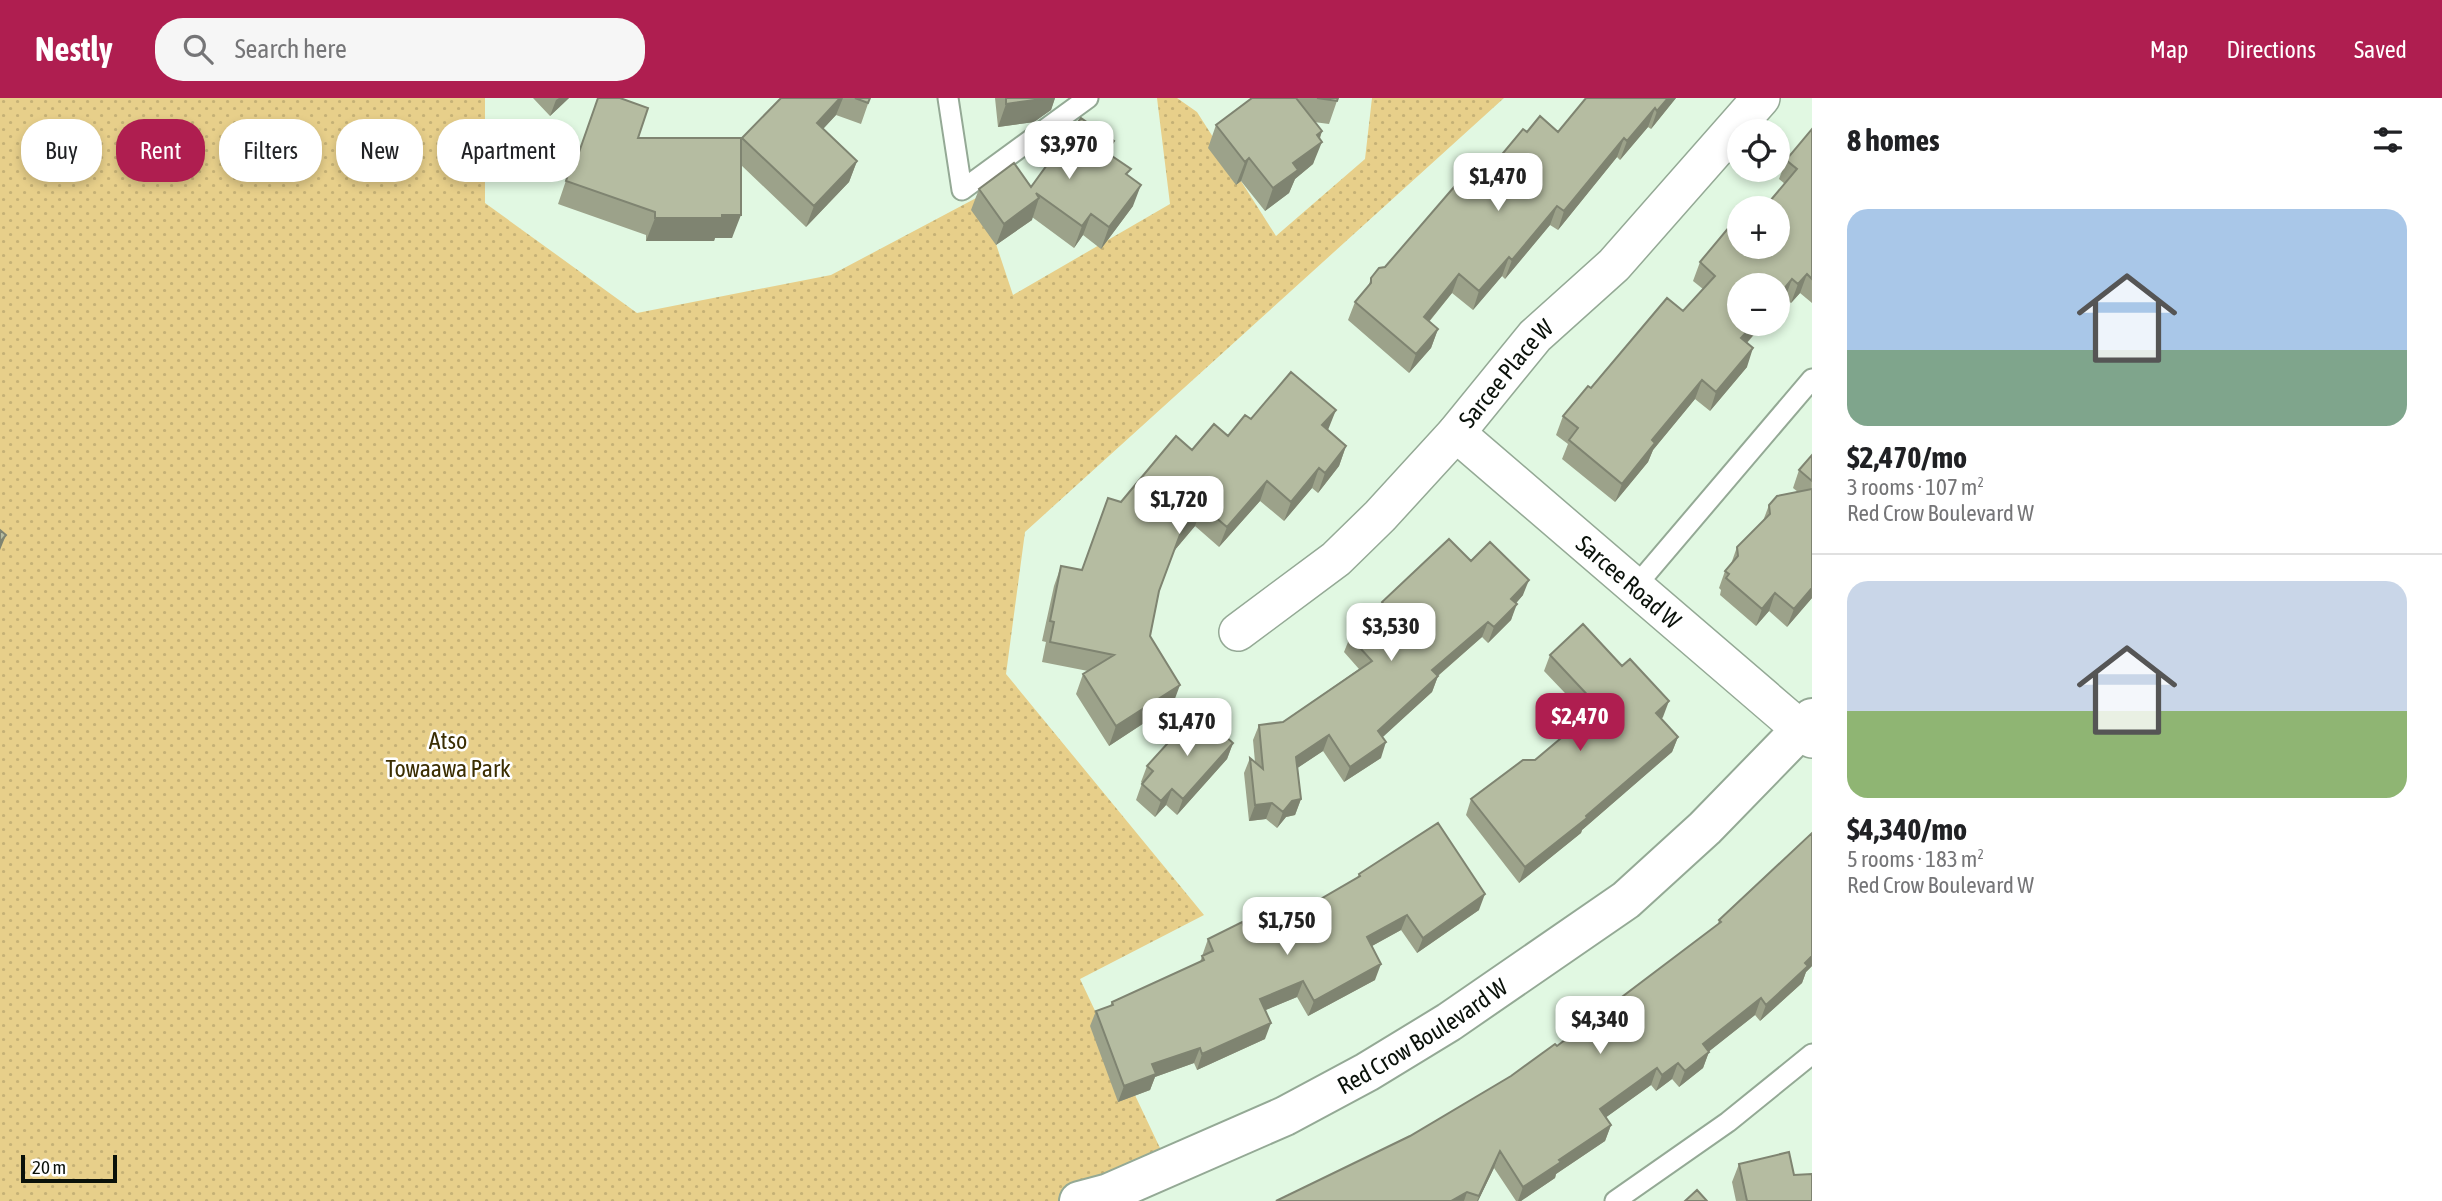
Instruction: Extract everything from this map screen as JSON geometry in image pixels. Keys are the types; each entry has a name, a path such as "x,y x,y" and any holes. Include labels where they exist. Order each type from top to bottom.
{"street":[{"name":"Sarcee Place W","path":"1238,632 1336,559 1380,516 1456,433 1535,336 1614,265 1761,98"},
{"name":"Sarcee Road W","path":"1456,433 1635,587 1808,729"},
{"name":"Red Crow Boulevard W","path":"1100,1198 1285,1116 1367,1072 1449,1022 1626,900 1808,729"}],"lane":[{"path":"948,98 962,190 1088,98"},
{"path":"1635,587 1812,379"},
{"path":"1615,1201 1728,1122 1812,1054"}],"green space":[{"name":"Atso Towaawa Park","path":"0,98 485,98 485,119 437,119 437,182 485,182 485,203 637,313 831,275 980,196 1013,295 1170,204 1157,98 1177,98 1197,112 1276,236 1365,159 1372,98 1504,98 1025,532 1006,674 1204,915 1080,979 1169,1167 1079,1201 0,1201"}],"building":[{"path":"598,98 620,98 648,108 638,138 741,138 741,215 722,215 722,218 655,218 655,212 569,182 580,182 580,149"},
{"path":"781,98 840,98 817,123 857,161 814,206 742,138"},
{"path":"855,98 870,98 868,103"},
{"path":"1006,98 1044,98 1006,104"},
{"path":"1252,98 1296,98 1322,131 1317,135 1322,142 1293,163 1298,170 1273,188 1249,158 1245,162 1216,125"},
{"path":"1317,98 1338,98 1337,101"},
{"path":"1586,98 1668,98 1657,111 1655,108 1627,141 1624,138 1564,211 1557,206 1512,260 1509,257 1479,291 1459,274 1424,317 1438,329 1416,354 1355,302 1371,283 1371,278 1379,268 1385,267 1467,172 1479,182 1523,129 1527,132 1540,116 1558,132"},
{"path":"1081,118 1114,141 1106,152 1131,169 1126,174 1141,185 1109,227 1091,214 1082,226 1036,193 1039,198 1004,224 979,189 1014,163 1031,187"},
{"path":"1812,129 1812,279 1807,274 1798,284 1792,279 1790,281 1790,273 1727,273 1727,336 1743,336 1741,338 1753,348 1716,392 1702,380 1652,440 1655,443 1622,484 1569,440 1578,428 1563,416 1588,386 1591,388 1667,298 1683,311 1715,276 1700,262 1727,230 1727,259 1790,259 1790,196 1774,196 1786,182 1790,182 1790,177 1797,169 1790,163 1790,155"},
{"path":"1291,372 1336,410 1322,425 1346,446 1325,473 1319,468 1291,502 1267,481 1227,527 1202,506 1181,532 1159,591 1150,636 1180,685 1116,726 1083,674 1114,655 1050,642 1054,622 1050,621 1061,566 1082,570 1108,498 1121,502 1176,436 1192,450 1214,424 1228,436 1245,415 1251,419"},
{"path":"1812,455 1812,481 1799,470"},
{"path":"1812,489 1812,588 1794,609 1775,593 1762,609 1726,578 1729,574 1725,571 1738,556 1737,547 1770,514 1769,505 1777,496"},
{"path":"0,530 6,535 0,542"},
{"path":"1449,539 1471,561 1490,542 1529,580 1511,599 1517,604 1494,627 1488,622 1432,670 1438,676 1378,731 1386,742 1350,767 1329,735 1296,757 1301,799 1292,801 1283,812 1272,803 1255,805 1250,758 1263,769 1259,725 1283,722 1372,661 1350,637 1385,606 1382,602"},
{"path":"1583,624 1622,666 1630,659 1669,701 1656,713 1678,737 1586,816 1587,818 1525,867 1471,799 1523,760 1535,760 1573,728 1570,726 1595,703 1550,655"},
{"path":"1197,711 1233,743 1183,799 1172,789 1161,801 1142,784 1153,771 1147,766"},
{"path":"1438,823 1485,894 1423,938 1407,915 1367,937 1381,964 1314,1001 1303,981 1260,999 1271,1023 1202,1054 1200,1048 1152,1064 1156,1074 1124,1086 1096,1011 1204,960 1202,956 1213,951 1208,939 1242,922 1250,940 1360,876 1359,874"},
{"path":"1812,833 1812,956 1805,963 1808,966 1766,1005 1761,998 1703,1044 1709,1052 1685,1071 1678,1063 1662,1075 1657,1068 1600,1109 1611,1125 1559,1160 1561,1162 1523,1187 1500,1151 1479,1196 1467,1192 1451,1201 1276,1201 1410,1136 1511,1076 1555,1044 1557,1046 1721,922 1719,920"},
{"path":"1789,1152 1794,1175 1812,1174 1812,1201 1747,1201 1739,1164"},
{"path":"1697,1190 1707,1201 1685,1201"}]}
